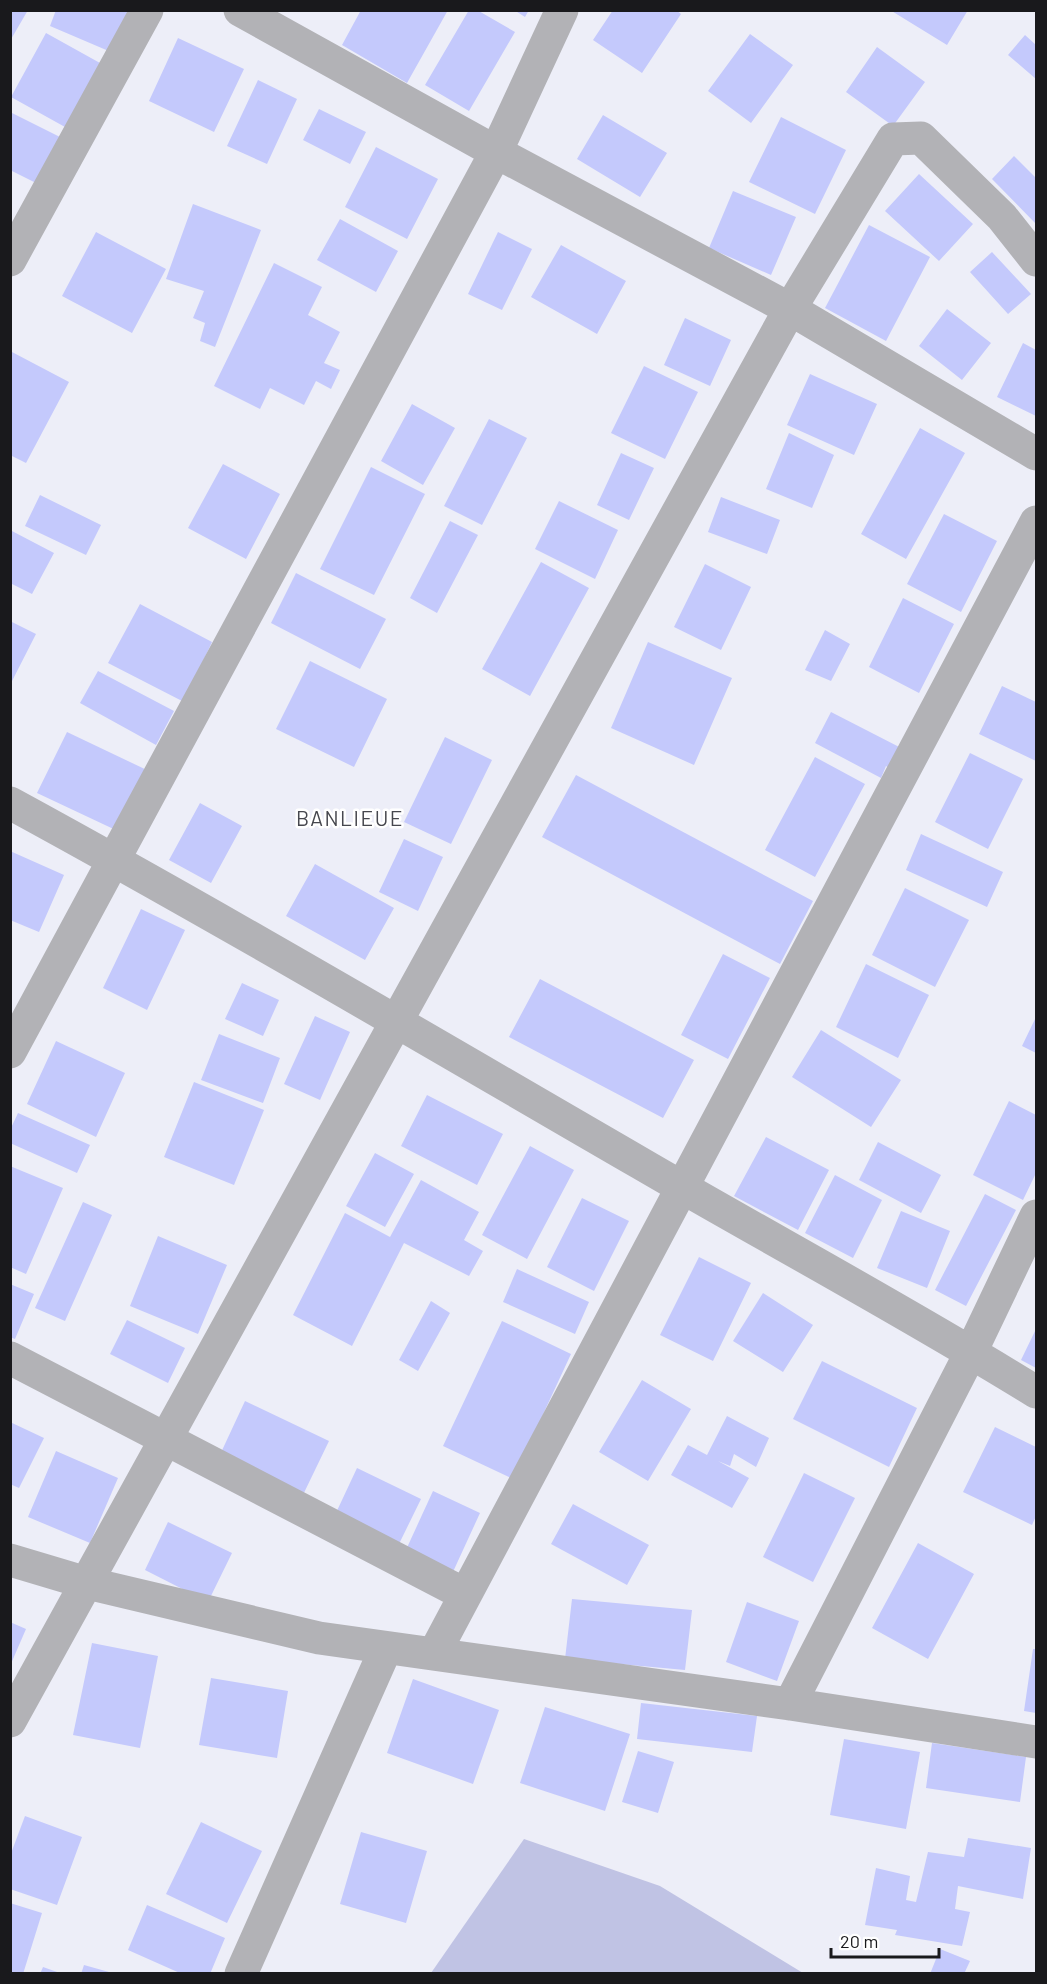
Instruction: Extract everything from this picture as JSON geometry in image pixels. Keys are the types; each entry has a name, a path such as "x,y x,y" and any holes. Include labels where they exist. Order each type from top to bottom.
{"street":[{"path":"10,260 147,10"},
{"path":"240,10 496,152 790,309 1036,454"},
{"path":"10,1052 496,152 562,10"},
{"path":"10,1721 790,309 893,139 921,138 1002,217 1036,260"},
{"path":"434,1654 1036,522"},
{"path":"10,803 114,859 971,1352 1036,1392"},
{"path":"790,1704 971,1352 1036,1216"},
{"path":"10,1358 464,1594"},
{"path":"10,1560 87,1583 319,1638 790,1704 1036,1742"},
{"path":"241,1974 386,1648"}],"shaded area":[{"path":"524,1839 660,1886 803,1973 431,1973"}],"building":[{"path":"10,10 28,10 10,41"},
{"path":"56,10 137,10 118,55 50,26"},
{"path":"361,10 448,10 407,83 342,45"},
{"path":"469,10 477,10 515,32 469,111 425,85"},
{"path":"514,10 529,10 525,17"},
{"path":"613,10 676,10 681,14 642,73 593,40"},
{"path":"890,10 968,10 947,45"},
{"path":"46,33 100,63 65,127 11,97"},
{"path":"750,34 793,65 751,123 708,91"},
{"path":"1025,35 1036,45 1036,79 1008,55"},
{"path":"178,38 244,69 214,132 149,101"},
{"path":"877,47 925,82 893,126 846,92"},
{"path":"258,80 297,99 267,164 227,146"},
{"path":"319,109 366,132 350,164 303,140"},
{"path":"10,112 62,138 38,184 10,170"},
{"path":"603,115 667,153 640,197 577,159"},
{"path":"781,117 846,150 815,214 749,182"},
{"path":"376,147 438,179 407,239 345,207"},
{"path":"1014,156 1036,178 1036,224 992,179"},
{"path":"919,174 973,224 939,261 885,211"},
{"path":"733,191 796,217 771,275 709,248"},
{"path":"193,204 261,230 215,347 200,341 205,323 193,318 204,291 166,279"},
{"path":"340,219 398,251 376,292 317,260"},
{"path":"869,225 930,257 886,341 825,308"},
{"path":"96,232 166,269 132,333 62,296"},
{"path":"498,232 532,249 502,310 468,294"},
{"path":"561,245 626,281 597,334 531,297"},
{"path":"992,252 1031,294 1008,314 970,272"},
{"path":"274,263 322,287 308,315 340,332 324,363 340,370 331,389 316,381 304,405 270,388 260,409 214,386"},
{"path":"947,309 991,343 962,380 919,346"},
{"path":"685,318 731,340 710,386 664,365"},
{"path":"1023,343 1036,350 1036,416 997,397"},
{"path":"12,352 69,382 26,463 10,455"},
{"path":"644,366 698,392 665,459 611,433"},
{"path":"810,374 877,404 854,455 787,425"},
{"path":"412,404 455,428 423,485 381,461"},
{"path":"489,419 527,438 482,525 444,506"},
{"path":"920,428 965,453 906,559 861,534"},
{"path":"789,433 834,455 812,508 766,489"},
{"path":"621,453 654,468 629,520 597,505"},
{"path":"223,464 280,494 246,559 188,528"},
{"path":"371,467 425,494 374,595 320,569"},
{"path":"40,495 101,525 86,555 25,526"},
{"path":"721,497 780,520 767,554 708,532"},
{"path":"559,501 618,530 595,579 535,549"},
{"path":"944,514 997,541 961,612 907,584"},
{"path":"450,521 478,535 437,613 410,598"},
{"path":"10,530 54,553 32,594 10,583"},
{"path":"541,562 589,588 530,696 482,669"},
{"path":"705,564 751,587 721,650 674,627"},
{"path":"296,573 386,619 360,669 271,623"},
{"path":"903,598 954,624 919,693 869,667"},
{"path":"140,604 212,642 184,702 108,663"},
{"path":"10,621 36,634 10,685"},
{"path":"825,630 850,644 831,681 805,670"},
{"path":"648,642 732,678 694,765 611,728"},
{"path":"310,661 387,699 354,767 276,729"},
{"path":"98,671 174,711 156,745 80,703"},
{"path":"1002,686 1036,702 1036,761 979,734"},
{"path":"831,712 907,751 897,774 886,766 881,778 815,743"},
{"path":"67,732 151,772 122,833 37,793"},
{"path":"445,737 492,760 451,844 404,822"},
{"path":"970,753 1023,779 988,849 935,822"},
{"path":"815,757 865,784 815,877 765,850"},
{"path":"576,775 813,901 780,964 542,837"},
{"path":"200,803 242,826 211,883 169,860"},
{"path":"921,834 1003,872 987,907 906,870"},
{"path":"404,839 443,857 418,911 379,892"},
{"path":"10,851 64,875 39,932 10,920"},
{"path":"315,864 394,908 365,960 286,916"},
{"path":"905,888 969,920 935,987 872,955"},
{"path":"141,909 185,930 147,1010 103,988"},
{"path":"723,954 770,978 728,1059 681,1035"},
{"path":"866,964 929,995 898,1058 836,1027"},
{"path":"540,979 694,1060 663,1118 509,1037"},
{"path":"242,983 279,1000 263,1036 225,1019"},
{"path":"315,1016 350,1032 320,1100 284,1084"},
{"path":"1036,1017 1036,1053 1022,1046"},
{"path":"821,1030 901,1080 871,1127 792,1077"},
{"path":"219,1034 280,1058 263,1103 201,1080"},
{"path":"56,1041 125,1073 96,1137 27,1104"},
{"path":"194,1082 264,1110 234,1185 164,1157"},
{"path":"427,1095 503,1134 477,1185 401,1146"},
{"path":"1009,1101 1036,1115 1036,1173 1023,1200 973,1175"},
{"path":"18,1113 90,1145 77,1173 10,1143 10,1130"},
{"path":"766,1137 829,1170 798,1230 734,1196"},
{"path":"878,1142 941,1175 921,1213 859,1180"},
{"path":"530,1146 574,1170 527,1259 482,1235"},
{"path":"375,1153 414,1174 385,1227 346,1206"},
{"path":"10,1166 63,1188 26,1274 10,1267"},
{"path":"835,1175 882,1200 853,1258 805,1233"},
{"path":"421,1180 479,1212 464,1240 483,1251 469,1276 404,1243 352,1346 293,1315 345,1213 390,1237"},
{"path":"985,1194 1016,1210 966,1306 935,1290"},
{"path":"582,1198 629,1221 594,1291 547,1267"},
{"path":"83,1202 112,1215 65,1321 35,1308"},
{"path":"901,1211 950,1231 927,1288 877,1268"},
{"path":"158,1236 227,1265 198,1334 130,1306"},
{"path":"699,1257 751,1283 713,1361 660,1335"},
{"path":"517,1269 589,1302 575,1334 503,1302"},
{"path":"10,1284 34,1294 15,1339 10,1337"},
{"path":"763,1293 813,1325 783,1372 733,1341"},
{"path":"431,1301 450,1313 418,1371 399,1360"},
{"path":"127,1320 185,1348 168,1383 110,1354"},
{"path":"502,1321 571,1354 513,1479 443,1446"},
{"path":"1036,1329 1036,1368 1021,1360"},
{"path":"822,1361 917,1408 889,1467 793,1419"},
{"path":"642,1380 691,1409 648,1481 599,1452"},
{"path":"245,1401 329,1441 301,1499 218,1459"},
{"path":"727,1416 769,1438 756,1467 734,1454 730,1466 718,1461 749,1478 732,1508 671,1475 688,1445 707,1455"},
{"path":"10,1422 44,1438 19,1488 10,1484"},
{"path":"995,1427 1036,1447 1036,1516 1032,1525 963,1492"},
{"path":"56,1451 118,1478 90,1543 28,1517"},
{"path":"357,1468 421,1499 398,1546 335,1515"},
{"path":"804,1473 855,1498 813,1582 763,1557"},
{"path":"433,1491 480,1513 452,1574 405,1552"},
{"path":"573,1504 649,1545 627,1585 551,1544"},
{"path":"168,1522 232,1553 208,1602 145,1570"},
{"path":"918,1543 974,1574 928,1659 872,1628"},
{"path":"572,1599 692,1610 685,1670 565,1659"},
{"path":"747,1602 799,1621 777,1681 726,1662"},
{"path":"10,1622 26,1629 10,1666"},
{"path":"92,1643 158,1656 140,1748 73,1735"},
{"path":"1033,1649 1036,1649 1036,1713 1024,1711"},
{"path":"211,1678 288,1691 277,1758 199,1745"},
{"path":"413,1679 499,1710 473,1784 387,1753"},
{"path":"641,1703 757,1716 752,1752 637,1739"},
{"path":"545,1707 630,1734 605,1811 520,1783"},
{"path":"844,1739 920,1752 906,1829 830,1815"},
{"path":"932,1743 1026,1757 1020,1802 926,1788"},
{"path":"638,1751 674,1762 658,1813 622,1802"},
{"path":"25,1816 82,1837 57,1905 10,1889 10,1856"},
{"path":"201,1822 262,1851 227,1923 166,1894"},
{"path":"361,1832 427,1851 406,1923 340,1904"},
{"path":"968,1838 1031,1848 1023,1899 958,1886 955,1909 970,1912 962,1946 895,1935 897,1930 865,1925 876,1868 910,1876 906,1900 916,1902 928,1852 964,1857"},
{"path":"10,1903 42,1913 23,1974 10,1974"},
{"path":"147,1905 225,1938 210,1974 182,1974 128,1950"},
{"path":"940,1949 970,1961 964,1974 930,1974"},
{"path":"84,1965 109,1972 108,1974 81,1974"},
{"path":"43,1967 60,1973 60,1974 40,1974"}],"district":[{"name":"BANLIEUE","path":"350,817"}]}
